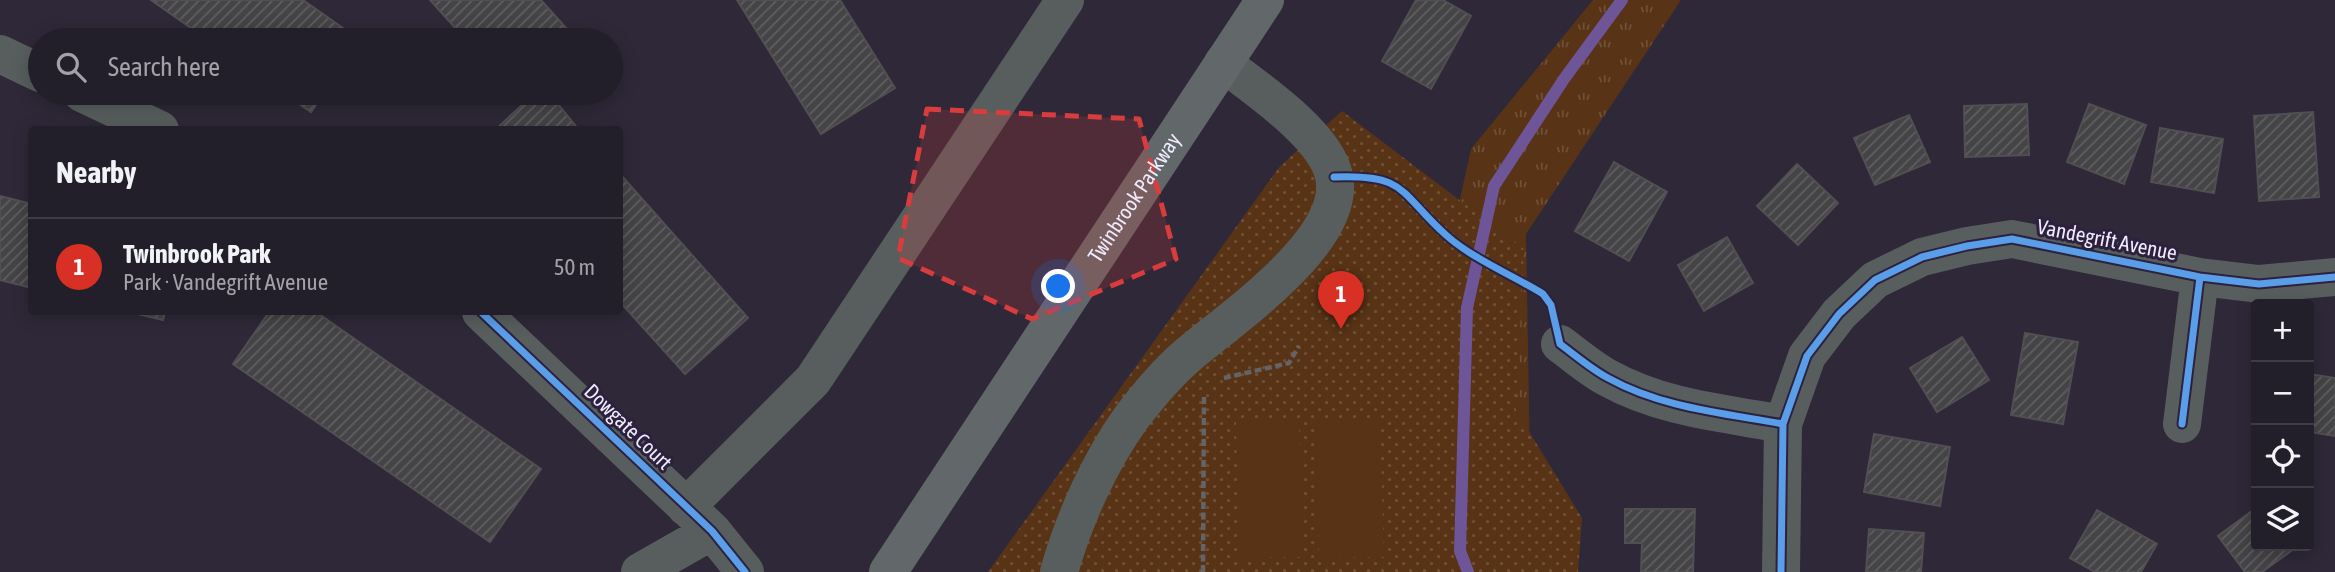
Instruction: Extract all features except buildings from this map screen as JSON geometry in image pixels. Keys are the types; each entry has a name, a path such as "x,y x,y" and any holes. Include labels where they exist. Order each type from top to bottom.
{"main road":[{"name":"Twinbrook Parkway","path":"888,572 1265,0"}],"street":[{"path":"640,572 699,519 813,380 1065,0"},
{"path":"0,54 28,67"},
{"path":"1059,572 1093,482 1131,418 1185,358 1290,269 1314,242 1330,214 1334,177 1324,155 1281,110 1223,63"},
{"path":"107,105 152,126"},
{"name":"Vandegrift Avenue","path":"1780,572 1783,424 1807,356 1839,314 1875,280 1922,257 2012,239 2200,276 2259,284 2335,277"},
{"path":"2182,424 2200,276"},
{"name":"Dowgate Court","path":"484,315 699,519 745,572"},
{"path":"1560,344 1606,377 1645,395 1690,409 1783,424"}],"path":[{"path":"1215,382 1247,370 1289,363 1299,346"},
{"path":"1203,572 1205,385"}],"highlighted area":[{"path":"927,109 1139,119 1176,259 1032,319 898,258"}],"green space":[{"path":"1593,0 1681,0 1526,234 1531,521 1415,403 1471,149"},
{"path":"1342,111 1524,249 1516,410 1582,518 1578,572 988,572 1280,166"},
{"path":"1380,418 1384,557 1319,558 1316,420"},
{"path":"1299,420 1303,557 1239,558 1236,421"}],"waterway":[{"path":"1468,572 1460,551 1467,308 1494,186 1564,79 1622,0"}],"cycle path":[{"path":"1334,177 1376,179 1400,189 1456,243 1543,294 1551,305 1560,344 1608,378 1671,403 1783,424"},
{"path":"1781,572 1783,424 1807,356 1839,314 1875,280 1922,257 2012,239 2200,277 2259,284 2335,277"},
{"path":"2182,424 2200,277"},
{"path":"484,315 712,531 745,572"}],"place":[{"name":"Twinbrook Park","path":"1341,329"}]}
